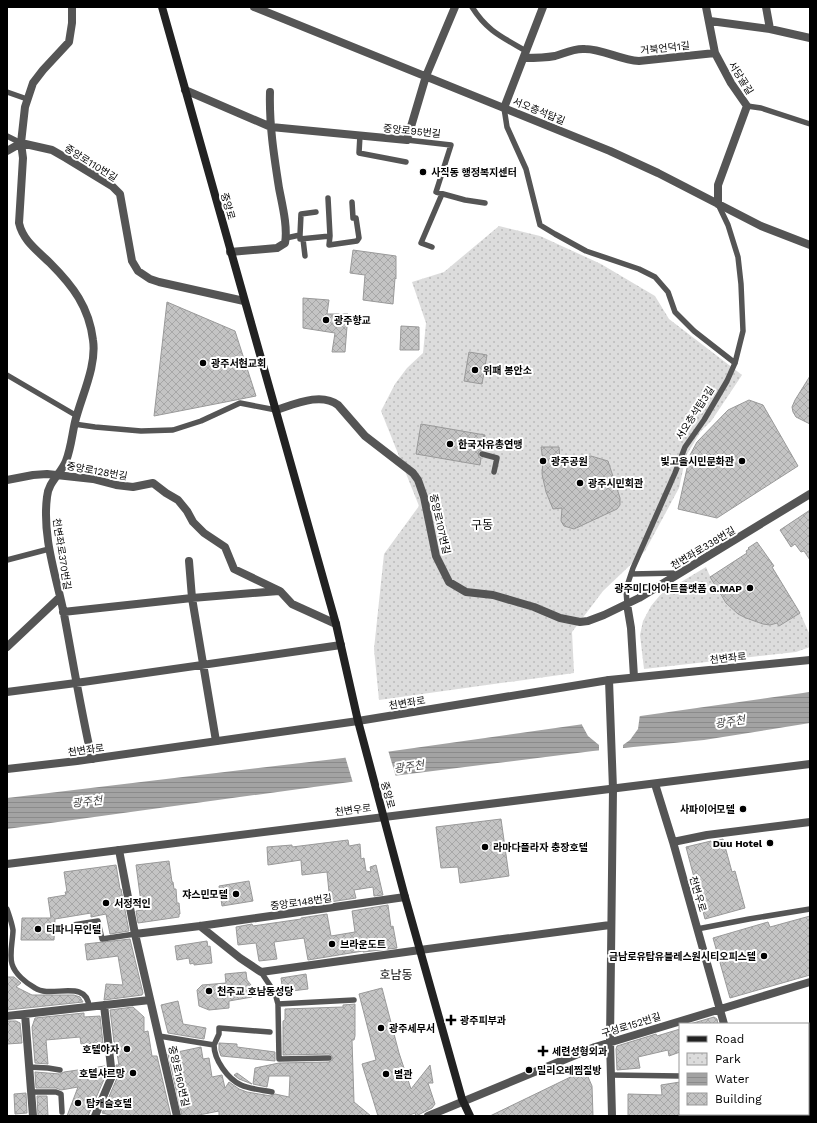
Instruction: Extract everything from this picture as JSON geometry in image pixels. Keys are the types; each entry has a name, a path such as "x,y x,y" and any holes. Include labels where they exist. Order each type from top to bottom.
{"main road":[{"name":"중앙로","path":"162,7 336,624 358,721 405,897 463,1101 470,1116"}],"street":[{"name":"천변좌로370번길","path":"72,7 72,23 69,42 33,83 24,107 19,223 26,240 73,288 88,316 92,330 94,351 83,399 74,424 67,460 57,474 47,495 46,522 49,549 92,759"},
{"name":"서오층석탑길","path":"254,7 578,137 642,165 761,226 810,246"},
{"path":"407,140 426,76 455,7"},
{"path":"504,108 543,7"},
{"name":"서당골길","path":"706,7 710,21 715,53 730,82 747,106 718,185 718,204"},
{"path":"766,7 770,29"},
{"path":"710,21 770,29 810,38"},
{"name":"거북언덕1길","path":"525,55 541,58 555,56 584,48 629,60 639,61 715,53"},
{"name":"중앙로95번길","path":"185,90 271,127 407,140"},
{"path":"230,252 277,248 285,240 271,127 270,92"},
{"path":"7,151 22,143"},
{"name":"중앙로110번길","path":"22,143 52,150 112,186 120,194 132,261 138,271 159,282 244,301"},
{"name":"중앙로107번길","path":"276,410 316,399 334,402 343,410 365,436 413,473 418,480 424,497 436,556 449,582 459,589 466,592 493,595 534,607 569,620 580,622 588,621 604,615"},
{"name":"중앙로128번길","path":"7,480 33,475 57,474 133,487 153,483 178,500 187,511 193,522 204,533 225,547 234,569 280,591 292,604 336,624"},
{"name":"천변좌로338번길","path":"604,615 627,604 682,573 810,494"},
{"path":"188,562 192,598 216,741"},
{"path":"63,612 192,598 280,591"},
{"name":"천변좌로370번길","path":"7,647 59,598"},
{"name":"서오층석탑3길","path":"627,604 631,628 634,677"},
{"path":"7,692 341,645"},
{"name":"천변좌로","path":"7,769 92,759 358,721 609,680 810,660"},
{"path":"609,680 613,789 610,925 610,1041 612,1116"},
{"name":"천변우로","path":"7,864 810,764"},
{"name":"천변우로","path":"655,784 673,842 724,1023"},
{"path":"673,842 707,835 810,822"},
{"path":"119,850 135,934 159,1036"},
{"name":"중앙로148번길","path":"135,934 405,897"},
{"path":"200,926 240,958 261,972 610,925"},
{"name":"구성로152번길","path":"463,1101 610,1041 810,982"},
{"path":"7,1016 150,1000"},
{"path":"95,1116 112,1076 104,1005"},
{"path":"25,1014 33,1116"},
{"name":"중앙로160번길","path":"159,1036 177,1116"},
{"path":"428,1116 463,1101"}],"lane":[{"path":"472,7 485,25 525,55"},
{"path":"7,92 27,99"},
{"path":"747,106 761,108 810,124"},
{"path":"504,108 507,127 526,169 540,224 586,251 655,276 668,292 674,312 694,331 736,363"},
{"path":"360,135 359,153 406,162"},
{"path":"7,136 22,143"},
{"name":"중앙로95번길","path":"407,140 451,145 436,192 442,194"},
{"path":"432,247 421,243 442,194 485,203"},
{"path":"328,198 330,245 357,241 359,238 356,218 353,218 352,202"},
{"name":"서오층석탑3길","path":"627,604 626,590 631,574 675,473 685,446 704,420 736,363 743,331 740,268 730,232 718,204"},
{"path":"306,256 302,237 300,214 316,212"},
{"path":"285,240 302,237 330,236"},
{"path":"7,375 77,416"},
{"path":"74,424 142,431 173,430 201,421 240,403 276,410"},
{"path":"482,454 496,458 494,472"},
{"path":"7,560 49,549"},
{"path":"631,574 682,573"},
{"path":"7,909 13,928 11,963 16,972 25,981 41,991 72,990 86,996 89,999 89,1007"},
{"path":"697,929 810,909"},
{"path":"73,925 98,921 102,939 135,934"},
{"path":"261,972 275,993 278,1004 279,1059 329,1058"},
{"path":"278,1004 354,1000"},
{"path":"270,1032 219,1028 219,1034 214,1045 214,1052 218,1061 235,1082 242,1086 272,1092"},
{"name":"중앙로160번길","path":"159,1036 214,1045"},
{"path":"29,1068 48,1068 60,1070"},
{"path":"611,1075 679,1076"},
{"path":"31,1092 56,1092 61,1094 62,1112"}],"green space":[{"name":"광주공원","path":"499,226 540,236 601,264 655,296 669,319 742,375 712,420 701,431 686,456 679,488 645,551 603,591 572,632 574,673 379,700 374,649 384,554 419,506 381,411 395,384 407,368 423,353 426,323 412,282 444,272"},
{"path":"706,567 722,598 729,606 746,617 757,622 770,625 777,622 779,626 800,613 810,635 810,647 796,652 644,669 640,635 643,621 651,606 661,594"}],"water":[{"name":"광주천","path":"810,692 810,723 704,740 593,751 401,775 7,829 7,798 343,758"}],"pier":[{"path":"640,714 638,729 630,740 623,745 623,750 599,752 599,745 588,736 582,725 582,722"},
{"path":"388,750 396,777 353,783 345,756"}],"building":[{"path":"353,250 396,256 396,279 395,278 393,304 363,300 365,275 350,273"},
{"path":"303,298 329,300 327,314 348,314 345,352 332,352 335,333 303,328"},
{"name":"광주서현교회","path":"167,302 235,331 256,396 154,416"},
{"path":"401,326 419,327 419,350 400,350"},
{"name":"위패 봉안소","path":"469,352 487,355 482,384 464,381"},
{"path":"810,376 810,424 796,417 792,407"},
{"name":"빛고을시민문화관","path":"749,400 763,405 798,466 717,518 678,509 690,455 697,442 728,410"},
{"name":"한국자유총연맹","path":"421,424 485,435 483,450 479,451 478,453 479,457 481,458 480,465 416,454"},
{"name":"광주시민회관","path":"541,447 559,447 560,461 591,456 608,461 620,498 620,505 617,509 574,529 564,526 561,521 562,508 553,509 546,492 542,474 543,460"},
{"path":"810,510 810,560 804,551 801,552 795,544 791,547 780,530"},
{"name":"광주미디어아트플랫폼 G.MAP","path":"757,542 774,566 772,567 800,613 779,626 777,623 770,625 763,624 738,614 726,603 710,577 747,553 746,551 749,549 748,548"},
{"name":"라마다플라자 충장호텔","path":"501,819 509,876 460,883 458,867 441,868 436,827"},
{"path":"723,839 732,872 735,871 745,908 705,919 686,847"},
{"path":"348,840 349,846 360,844 361,859 364,858 366,871 371,872 370,867 376,865 383,895 374,896 373,887 354,890 356,898 330,902 327,872 302,875 301,860 268,865 267,847 292,845 292,847"},
{"path":"169,861 172,882 174,889 176,889 177,903 179,903 179,917 138,923 136,911 142,910 136,865"},
{"path":"116,865 129,931 110,934 106,914 91,917 91,913 55,919 54,940 21,940 22,918 51,918 48,898 66,895 65,892 67,892 64,872"},
{"name":"쟈스민모텔","path":"249,881 253,901 222,906 219,886"},
{"path":"388,905 391,927 393,926 397,948 363,951 308,960 304,938 274,942 277,959 259,961 256,943 238,945 236,927 252,924 253,926 327,914 331,936 355,932 352,911"},
{"name":"금남로유탑유블레스원시티오피스텔","path":"810,916 810,975 730,998 713,938 768,922 770,927"},
{"path":"130,939 143,993 142,995 104,1000 106,984 123,985 118,956 87,960 85,944"},
{"path":"207,941 208,947 210,946 212,963 194,965 194,963 190,964 189,958 177,960 175,946"},
{"path":"246,972 247,980 251,985 252,997 229,1001 229,1008 209,1010 199,1006 197,990 202,985 226,983 225,974"},
{"path":"306,974 308,989 283,992 281,978"},
{"path":"7,977 14,977 21,983 16,987 32,995 74,995 80,997 83,1002 7,1010"},
{"path":"382,988 399,1053 411,1089 430,1065 433,1083 428,1083 435,1104 432,1108 416,1116 415,1113 407,1116 378,1116 362,1064 376,1060 359,994"},
{"path":"178,1001 183,1024 206,1028 204,1039 168,1033 161,1005"},
{"path":"355,1004 355,1036 354,1040 352,1040 354,1102 371,1116 219,1116 219,1111 194,1116 182,1116 168,1054 201,1047 203,1059 209,1058 212,1077 222,1075 225,1088 229,1082 239,1089 247,1092 271,1096 275,1094 289,1097 290,1076 269,1076 267,1087 253,1084 255,1068 279,1063 329,1062 333,1058 329,1054 283,1055 283,1021 285,1020 285,1009 343,1007 343,1005"},
{"path":"133,1007 144,1017 144,1032 148,1031 152,1056 157,1056 171,1116 114,1116 102,1113 117,1078 116,1065 119,1065 114,1042 110,1010"},
{"path":"84,1013 84,1017 100,1016 103,1043 81,1044 80,1037 46,1040 48,1064 35,1063 32,1027 35,1018"},
{"path":"714,1017 717,1019 718,1023 693,1023"},
{"path":"7,1021 16,1021 20,1023 22,1043 7,1044"},
{"path":"679,1029 679,1052 669,1056 668,1050 638,1057 640,1068 617,1070 617,1046 656,1034 657,1036"},
{"path":"219,1043 237,1044 237,1047 275,1052 275,1061 221,1056"},
{"path":"105,1066 106,1075 88,1116 67,1116 78,1087 61,1090 56,1088 36,1088 35,1072 60,1074 64,1072"},
{"path":"585,1070 592,1086 593,1116 490,1116"},
{"path":"237,1073 252,1084 239,1079 234,1075"},
{"path":"679,1082 680,1116 628,1116 628,1094 662,1095 661,1085"},
{"path":"26,1093 27,1113 15,1114 14,1094"},
{"path":"37,1096 47,1096 48,1116 38,1116"}],"place":[{"name":"사직동 행정복지센터","path":"423,172"},
{"name":"광주향교","path":"326,320"},
{"name":"광주서현교회","path":"203,363"},
{"name":"위패 봉안소","path":"475,370"},
{"name":"한국자유총연맹","path":"450,444"},
{"name":"광주공원","path":"543,461"},
{"name":"빛고을시민문화관","path":"742,461"},
{"name":"광주시민회관","path":"580,483"},
{"name":"광주미디어아트플랫폼 G.MAP","path":"750,588"},
{"name":"사파이어모텔","path":"743,809"},
{"name":"Duu Hotel","path":"770,843"},
{"name":"라마다플라자 충장호텔","path":"485,847"},
{"name":"쟈스민모텔","path":"236,894"},
{"name":"서정적인","path":"106,903"},
{"name":"티파니무인텔","path":"38,929"},
{"name":"브라운도트","path":"332,944"},
{"name":"금남로유탑유블레스원시티오피스텔","path":"764,956"},
{"name":"천주교 호남동성당","path":"209,991"},
{"name":"광주피부과","path":"451,1020"},
{"name":"광주세무서","path":"381,1028"},
{"name":"호텔야자","path":"127,1049"},
{"name":"세련성형외과","path":"543,1051"},
{"name":"밀리오레찜질방","path":"529,1070"},
{"name":"호텔샤르망","path":"133,1073"},
{"name":"별관","path":"386,1074"},
{"name":"탑캐슬호텔","path":"78,1103"}],"district":[{"name":"구동","path":"482,525"},
{"name":"호남동","path":"396,975"}]}
